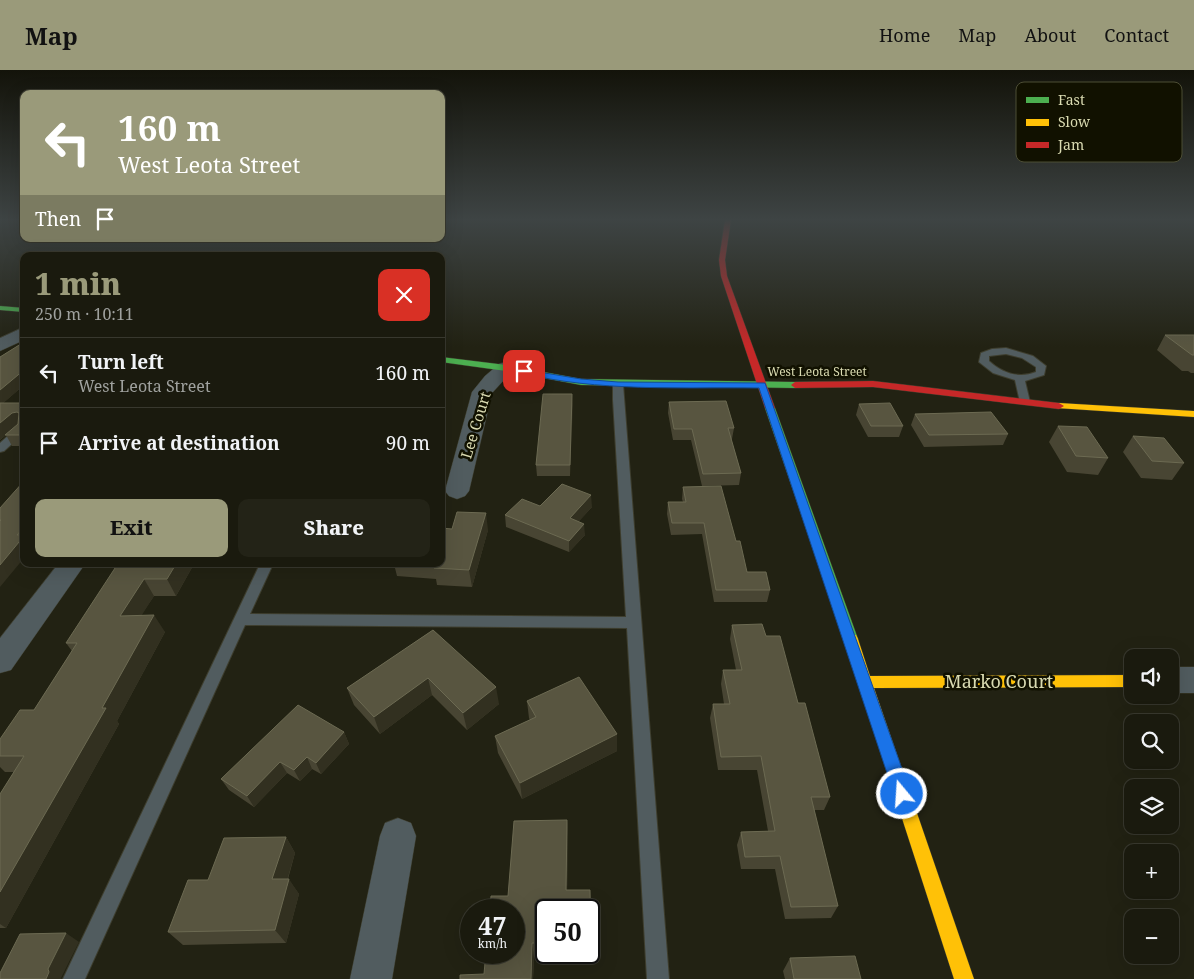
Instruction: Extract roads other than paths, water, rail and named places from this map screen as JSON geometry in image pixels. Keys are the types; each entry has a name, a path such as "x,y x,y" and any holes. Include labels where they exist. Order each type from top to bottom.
{"main road":[{"path":"722,262 724,276 866,682 964,979"},
{"path":"0,308 20,310"},
{"name":"West Leota Street","path":"445,360 506,368 581,382 762,385 873,384 1077,408 1194,414"},
{"name":"Marko Court","path":"866,682 1124,681"}],"street":[{"path":"0,346 20,334"},
{"name":"Lee Court","path":"457,491 482,392 506,368"},
{"path":"0,661 70,567"},
{"path":"1179,680 1194,680"},
{"path":"371,979 398,836"}],"lane":[{"path":"1006,351 1027,357 1041,366 1041,373 1033,377 1019,378 1004,375 990,369 984,362 984,356 992,352 1006,351"},
{"path":"1019,378 1025,402"},
{"path":"618,384 632,623 658,979"},
{"path":"0,449 20,430"},
{"path":"74,979 265,567"},
{"path":"240,619 632,623"}]}
